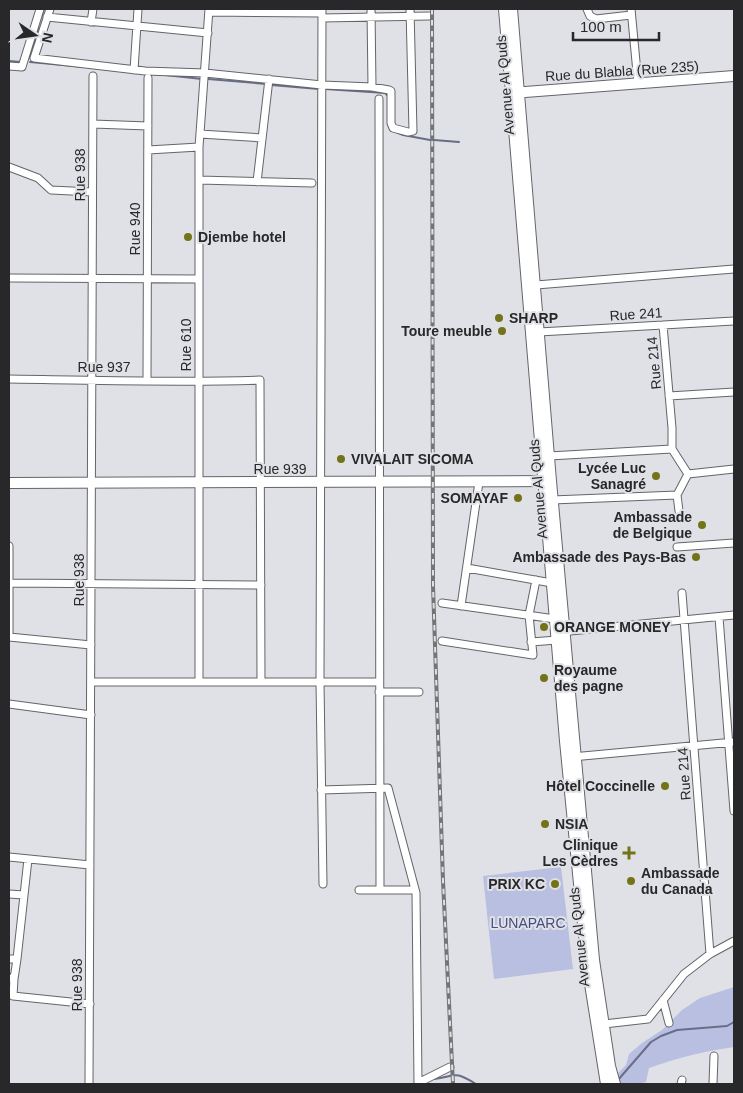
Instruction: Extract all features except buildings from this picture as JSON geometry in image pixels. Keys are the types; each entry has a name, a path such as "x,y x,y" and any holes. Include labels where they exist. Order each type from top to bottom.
{"main road":[{"name":"Avenue Al Quds","path":"504,9 536,286 549,456 547,482 552,500 559,635 594,960 604,1024 606,1084"},
{"name":"Avenue Al Quds","path":"512,9 515,93 547,482 552,583 555,619 559,635"},
{"name":"Rue du Blabla (Rue 235)","path":"515,93 734,76"},
{"name":"Rue 939","path":"9,483 547,482"},
{"name":"Avenue Al Quds","path":"571,757 588,965 606,1066 615,1084"}],"street":[{"path":"9,66 22,67 40,9"},
{"path":"50,9 34,58 134,70 205,73 322,85 372,87 391,91 390,114 393,128 408,132 413,131 410,13"},
{"path":"92,22 93,9"},
{"path":"134,70 138,9"},
{"path":"371,9 372,87"},
{"path":"587,9 590,16 596,19 631,12 638,83"},
{"path":"209,10 322,13 371,17 410,13 429,16"},
{"name":"Rue 610","path":"199,682 199,147 209,10"},
{"path":"322,13 320,682 323,884"},
{"path":"36,21 92,22 208,33"},
{"name":"Rue 938","path":"90,1084 93,76"},
{"name":"Rue 940","path":"147,380 148,78"},
{"path":"257,182 269,79"},
{"path":"379,99 380,890"},
{"path":"92,124 148,126"},
{"path":"200,134 262,138"},
{"path":"148,150 199,147"},
{"path":"9,167 38,178 51,190 92,192"},
{"path":"199,180 312,183"},
{"path":"536,286 734,268"},
{"path":"9,278 199,279"},
{"name":"Rue 241","path":"539,332 734,321"},
{"name":"Rue 214","path":"663,325 672,449 688,474"},
{"name":"Rue 937","path":"9,379 199,382 260,380 260,482"},
{"path":"669,396 734,392"},
{"path":"549,456 672,449"},
{"path":"679,512 677,495 688,474 734,469"},
{"path":"260,482 261,682"},
{"path":"461,606 479,482"},
{"path":"552,500 677,495"},
{"path":"677,547 734,543"},
{"path":"9,546 9,637 91,645"},
{"path":"467,568 552,583"},
{"path":"442,641 533,655 529,615 536,580"},
{"path":"9,583 261,585"},
{"name":"Rue 214","path":"682,593 710,954"},
{"path":"442,604 555,619"},
{"path":"532,642 559,635 734,615"},
{"path":"718,617 732,743 734,811"},
{"path":"91,682 379,682"},
{"path":"380,692 419,692"},
{"path":"9,704 91,715"},
{"path":"571,757 732,743"},
{"path":"321,790 388,788 415,890 418,1083 450,1067"},
{"path":"9,857 90,865"},
{"path":"28,859 13,959 13,996 90,1004"},
{"path":"359,890 415,890"},
{"path":"9,894 24,895"},
{"path":"604,1024 648,1019 684,974 710,954 734,940"},
{"path":"664,1000 669,1023"},
{"path":"713,1084 714,1056"}],"green space":[{"name":"LUNAPARC","path":"561,867 573,969 494,979 483,876"},
{"path":"734,987 734,1047 660,1064 649,1068 646,1082 620,1084 618,1073 626,1065 629,1054 662,1030 682,1010 700,998"}],"waterway":[{"path":"41,17 44,9"},
{"path":"32,47 38,28"},
{"path":"9,61 21,62"},
{"path":"30,62 85,67"},
{"path":"165,75 202,79"},
{"path":"208,79 267,84"},
{"path":"271,85 319,89"},
{"path":"325,89 385,93 388,96"},
{"path":"396,132 430,140"},
{"path":"434,140 459,142"},
{"path":"618,1080 651,1042 661,1036 677,1030 727,1026 734,1022"},
{"path":"434,1079 459,1075 476,1084"}],"railway":[{"path":"432,9 433,586 443,881 453,1084"}],"place":[{"name":"Djembe hotel","path":"188,237"},
{"name":"SHARP","path":"499,318"},
{"name":"Toure meuble","path":"502,331"},
{"name":"VIVALAIT SICOMA","path":"341,459"},
{"name":"Lycée Luc Sanagré","path":"656,476"},
{"name":"SOMAYAF","path":"518,498"},
{"name":"Ambassade de Belgique","path":"702,525"},
{"name":"Ambassade des Pays-Bas","path":"696,557"},
{"name":"ORANGE MONEY","path":"544,627"},
{"name":"Royaume des pagne","path":"544,678"},
{"name":"Hôtel Coccinelle","path":"665,786"},
{"name":"NSIA","path":"545,824"},
{"name":"Clinique Les Cèdres","path":"629,853"},
{"name":"Ambassade du Canada","path":"631,881"},
{"name":"PRIX KC","path":"555,884"}]}
